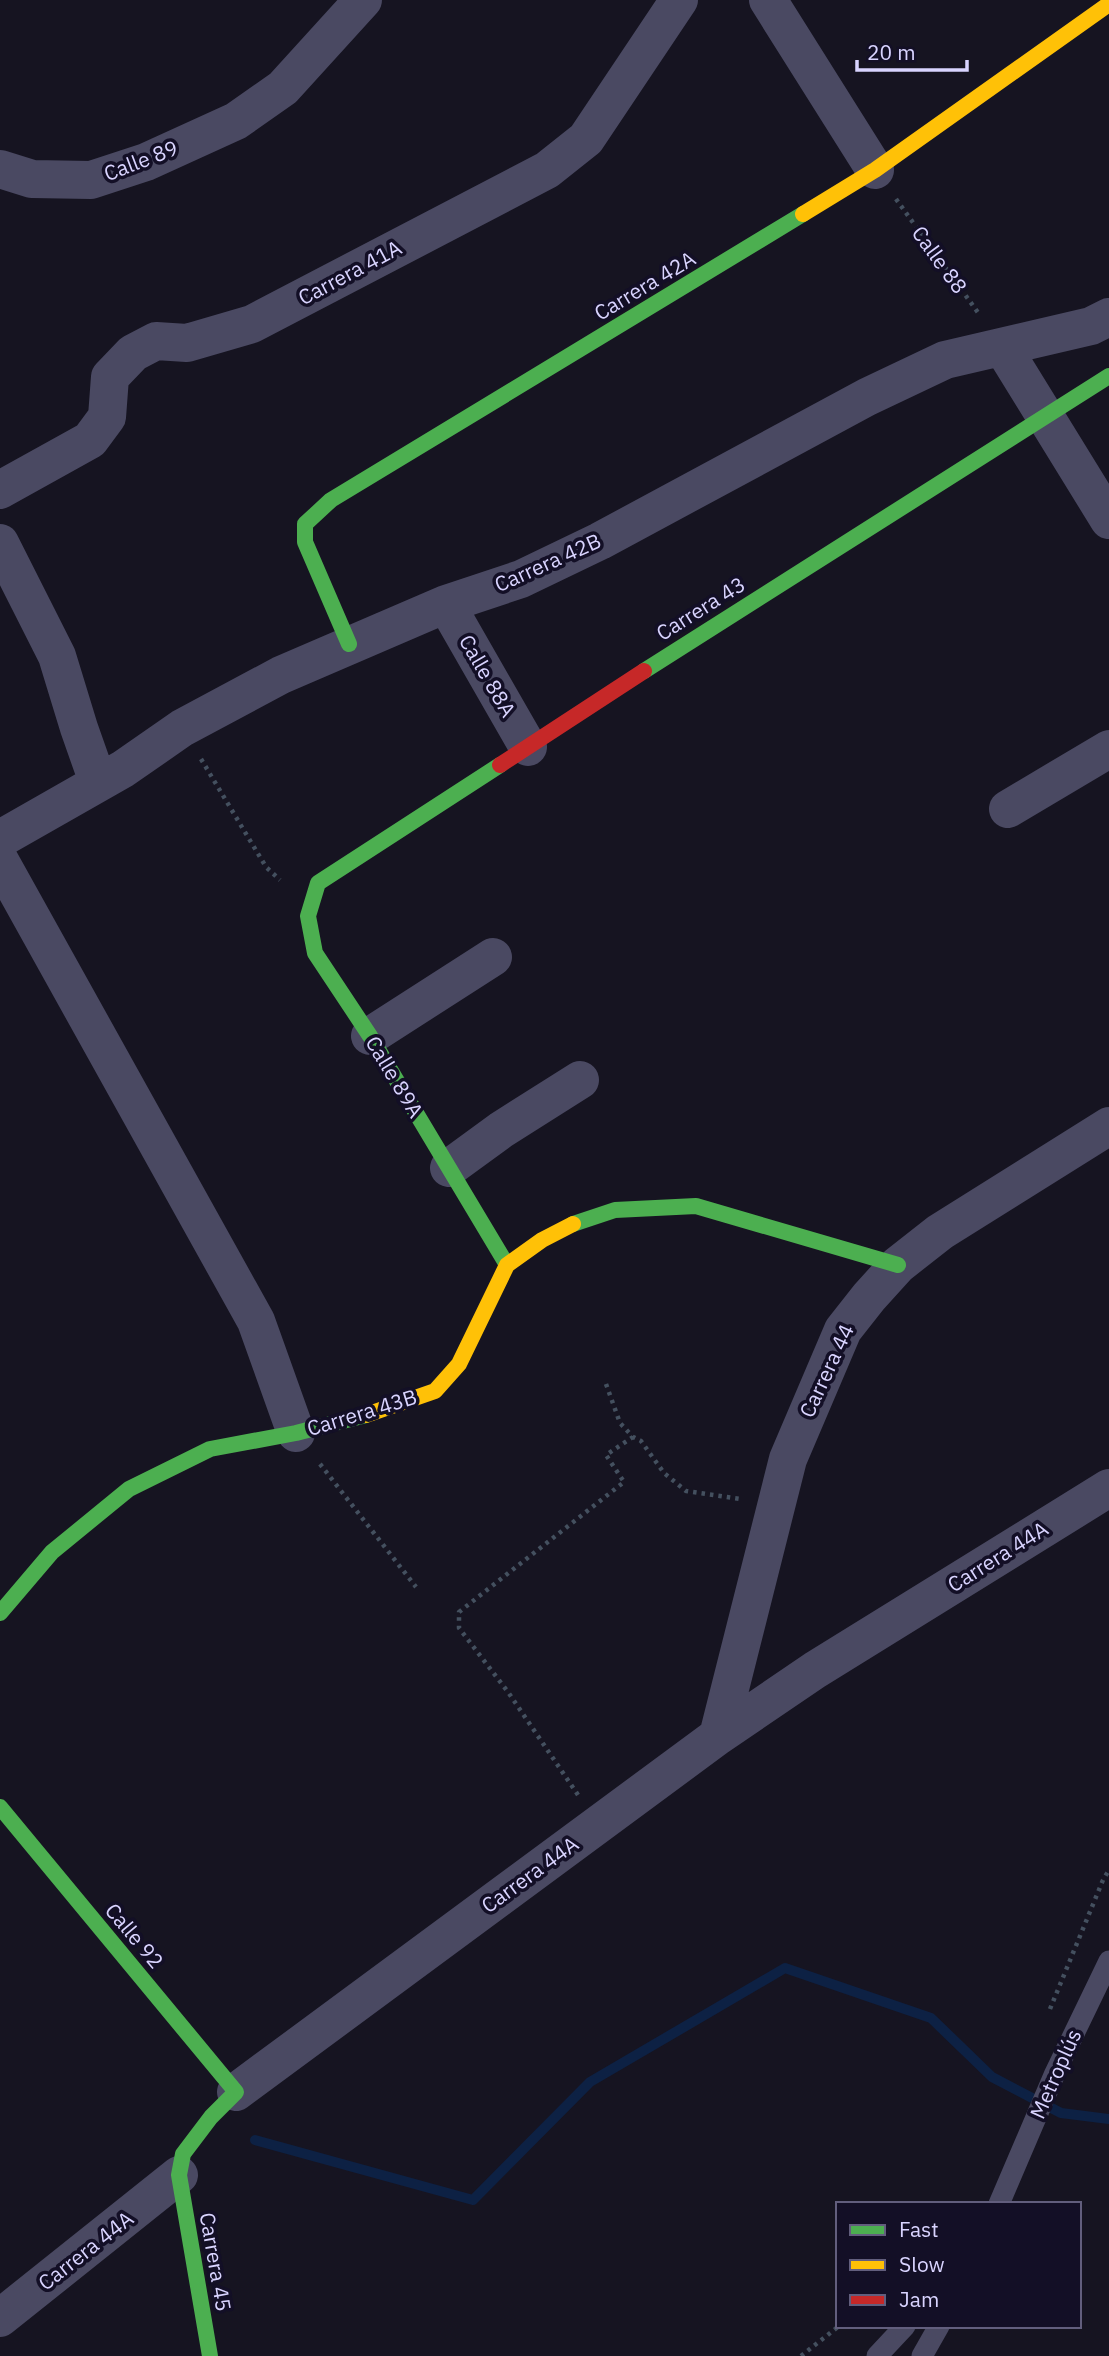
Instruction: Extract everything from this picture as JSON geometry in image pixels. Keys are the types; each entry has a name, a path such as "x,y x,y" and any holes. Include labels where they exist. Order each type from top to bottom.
{"street":[{"name":"Calle 89","path":"0,169 32,179 91,180 146,162 236,121 282,88 363,0"},
{"path":"768,0 875,170"},
{"name":"Carrera 41A","path":"0,490 90,440 107,416 110,377 133,353 156,341 187,342 252,324 547,170 586,139 668,4"},
{"name":"Carrera 42A","path":"349,644 305,542 305,524 331,500 875,170 1109,4"},
{"name":"Carrera 42B","path":"0,839 123,769 182,729 281,675 446,604 521,579 600,541 867,397 945,360 1091,326 1109,317"},
{"path":"1003,348 1109,520"},
{"name":"Carrera 43","path":"317,888 665,657 1109,376"},
{"path":"0,542 57,656 99,782"},
{"name":"Calle 88A","path":"446,604 528,747"},
{"path":"1008,809 1109,749"},
{"path":"0,861 256,1321 303,1431"},
{"name":"Calle 89A","path":"317,888 308,916 315,953 370,1036 507,1265"},
{"path":"370,1036 493,957"},
{"path":"449,1168 501,1130 580,1080"},
{"name":"Carrera 44","path":"718,1736 788,1459 843,1330 898,1265 940,1232 1109,1126"},
{"name":"Carrera 43B","path":"0,1613 52,1552 129,1489 210,1449 303,1431 381,1411 435,1391 459,1364 507,1265 542,1241 581,1220 615,1210 696,1206 898,1265"},
{"name":"Carrera 44A","path":"0,2318 179,2175 183,2154 211,2117 236,2092 718,1736 815,1670 1109,1488"},
{"name":"Calle 92","path":"0,1807 236,2092"},
{"name":"Carrera 45","path":"179,2175 210,2356"}],"lane":[{"name":"Metroplús","path":"1002,2195 1055,2073 1109,1961"},
{"path":"877,2356 903,2328"},
{"path":"922,2356 938,2328"}],"path":[{"name":"Calle 88","path":"875,170 1003,348"},
{"path":"182,729 266,867 284,884 317,888"},
{"path":"606,1384 620,1423 633,1437 641,1441 664,1473 686,1491 777,1502"},
{"path":"303,1431 416,1587"},
{"path":"599,1824 508,1692 459,1628 459,1612 624,1482 606,1455 633,1437"},
{"path":"1046,2019 1102,1880 1109,1870"},
{"path":"801,2356 836,2328"}],"waterway":[{"path":"255,2140 473,2200 590,2082 785,1968 931,2018 992,2077 1061,2113 1109,2119"}],"traffic: fast":[{"path":"349,644 305,542 305,524 331,500 803,214"},
{"path":"644,671 1109,376"},
{"path":"500,765 318,883 308,916 315,953 370,1036 507,1265"},
{"path":"573,1224 615,1210 696,1206 898,1265"},
{"path":"0,1613 52,1552 129,1489 210,1449 296,1433 366,1415"},
{"path":"0,1807 236,2092 211,2117 183,2154 179,2175 210,2356"}],"traffic: slow":[{"path":"803,214 875,170 1109,4"},
{"path":"366,1415 435,1391 459,1364 507,1265 542,1240 573,1224"}],"traffic: jam":[{"path":"500,765 644,671"}]}
